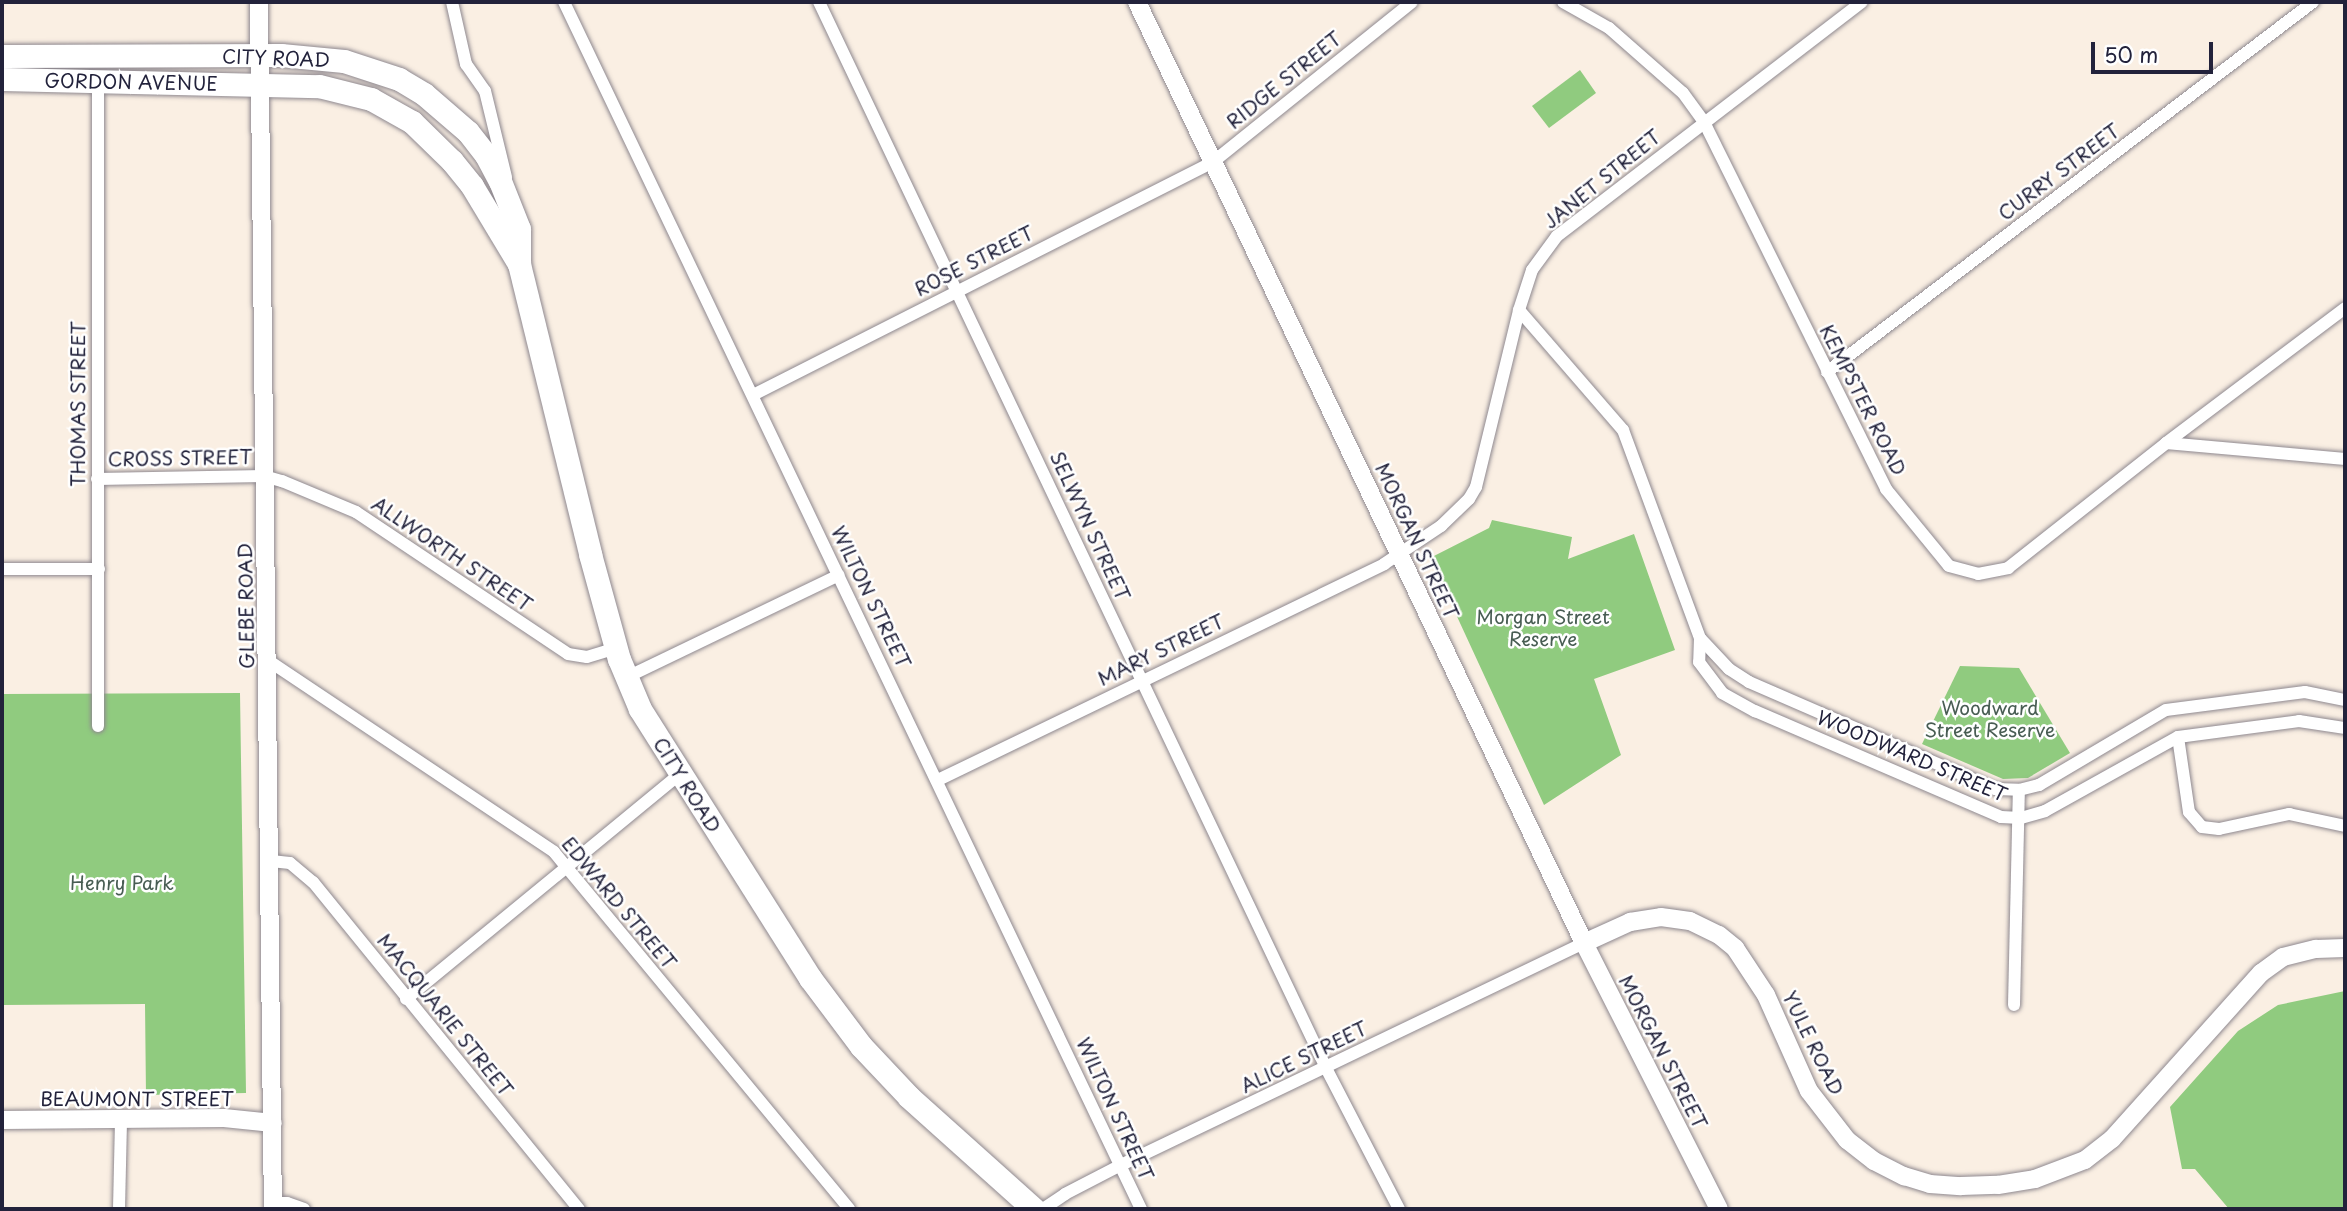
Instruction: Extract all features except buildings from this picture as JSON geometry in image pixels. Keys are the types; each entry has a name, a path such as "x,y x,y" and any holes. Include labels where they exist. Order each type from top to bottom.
{"highway":[{"name":"CITY ROAD","path":"2,56 260,55 344,61 399,79 424,94 468,132 486,155 519,229 519,264 590,554 625,678 649,726 810,978 860,1046 909,1097 1034,1209"},
{"name":"GORDON AVENUE","path":"2,79 260,85"},
{"name":"CITY ROAD","path":"260,85 338,89 371,99 412,122 452,161 472,186 519,264"}],"street":[{"name":"GLEBE ROAD","path":"259,2 264,476 269,661 273,1206"},
{"path":"452,2 466,64 485,91 519,229"},
{"name":"WILTON STREET","path":"564,2 1141,1209"},
{"name":"SELWYN STREET","path":"819,2 1326,1068 1399,1209"},
{"name":"MORGAN STREET","path":"1137,2 1584,943 1719,1209"},
{"name":"RIDGE STREET","path":"1213,162 1412,2"},
{"name":"KEMPSTER ROAD","path":"1563,2 1609,28 1683,93 1704,122 1886,489 1949,566 1978,574 2008,568 2166,443 2345,308"},
{"name":"JANET STREET","path":"1400,554 1447,521 1476,487 1519,310 1532,270 1557,236 1862,2"},
{"name":"CURRY STREET","path":"1827,372 2314,2"},
{"name":"THOMAS STREET","path":"98,82 98,726"},
{"name":"ROSE STREET","path":"753,395 1213,162"},
{"name":"WOODWARD STREET","path":"1519,310 1623,430 1700,638 1699,662 1722,693 1755,711 2001,817 2021,818 2045,811 2178,737 2299,721 2345,728"},
{"path":"2166,443 2345,459"},
{"name":"CROSS STREET","path":"97,479 264,476"},
{"name":"ALLWORTH STREET","path":"264,476 315,492 356,512 568,654 587,657 616,648"},
{"name":"MARY STREET","path":"938,780 1400,554"},
{"path":"2,569 99,569"},
{"path":"625,678 839,575"},
{"name":"WOODWARD STREET","path":"1700,638 1729,669 1749,682 1995,789 2019,790 2039,785 2166,710 2305,692 2345,700"},
{"name":"EDWARD STREET","path":"269,661 554,852 849,1209"},
{"path":"2178,737 2189,812 2202,827 2219,828 2288,814 2345,826"},
{"path":"406,999 680,774"},
{"path":"2014,1005 2021,818 2019,790"},
{"name":"MACQUARIE STREET","path":"271,861 290,863 313,883 579,1209"},
{"name":"YULE ROAD","path":"1584,943 1630,922 1661,917 1690,921 1719,935 1735,948 1766,995 1809,1091 1847,1140 1874,1161 1905,1176 1930,1184 1961,1186 1998,1185 2035,1179 2085,1160 2112,1139 2261,973 2283,957 2316,949 2345,947"},
{"name":"ALICE STREET","path":"1042,1209 1065,1194 1121,1166 1584,943"},
{"path":"119,1209 121,1118"},
{"name":"BEAUMONT STREET","path":"2,1120 224,1118 273,1123"},
{"path":"273,1206 287,1203 304,1209"}],"green space":[{"path":"1580,70 1596,93 1549,128 1532,106"},
{"name":"Morgan Street Reserve","path":"1492,520 1572,537 1568,559 1634,534 1675,650 1594,679 1621,755 1544,805 1430,558 1489,528"},
{"name":"Woodward Street Reserve","path":"1960,666 2019,668 2070,753 2028,778 2003,779 1922,744"},
{"name":"Henry Park","path":"240,693 246,1093 146,1095 145,1004 2,1005 2,694"},
{"path":"2345,991 2345,1209 2229,1209 2195,1169 2182,1169 2170,1107 2238,1031 2278,1005"}]}
